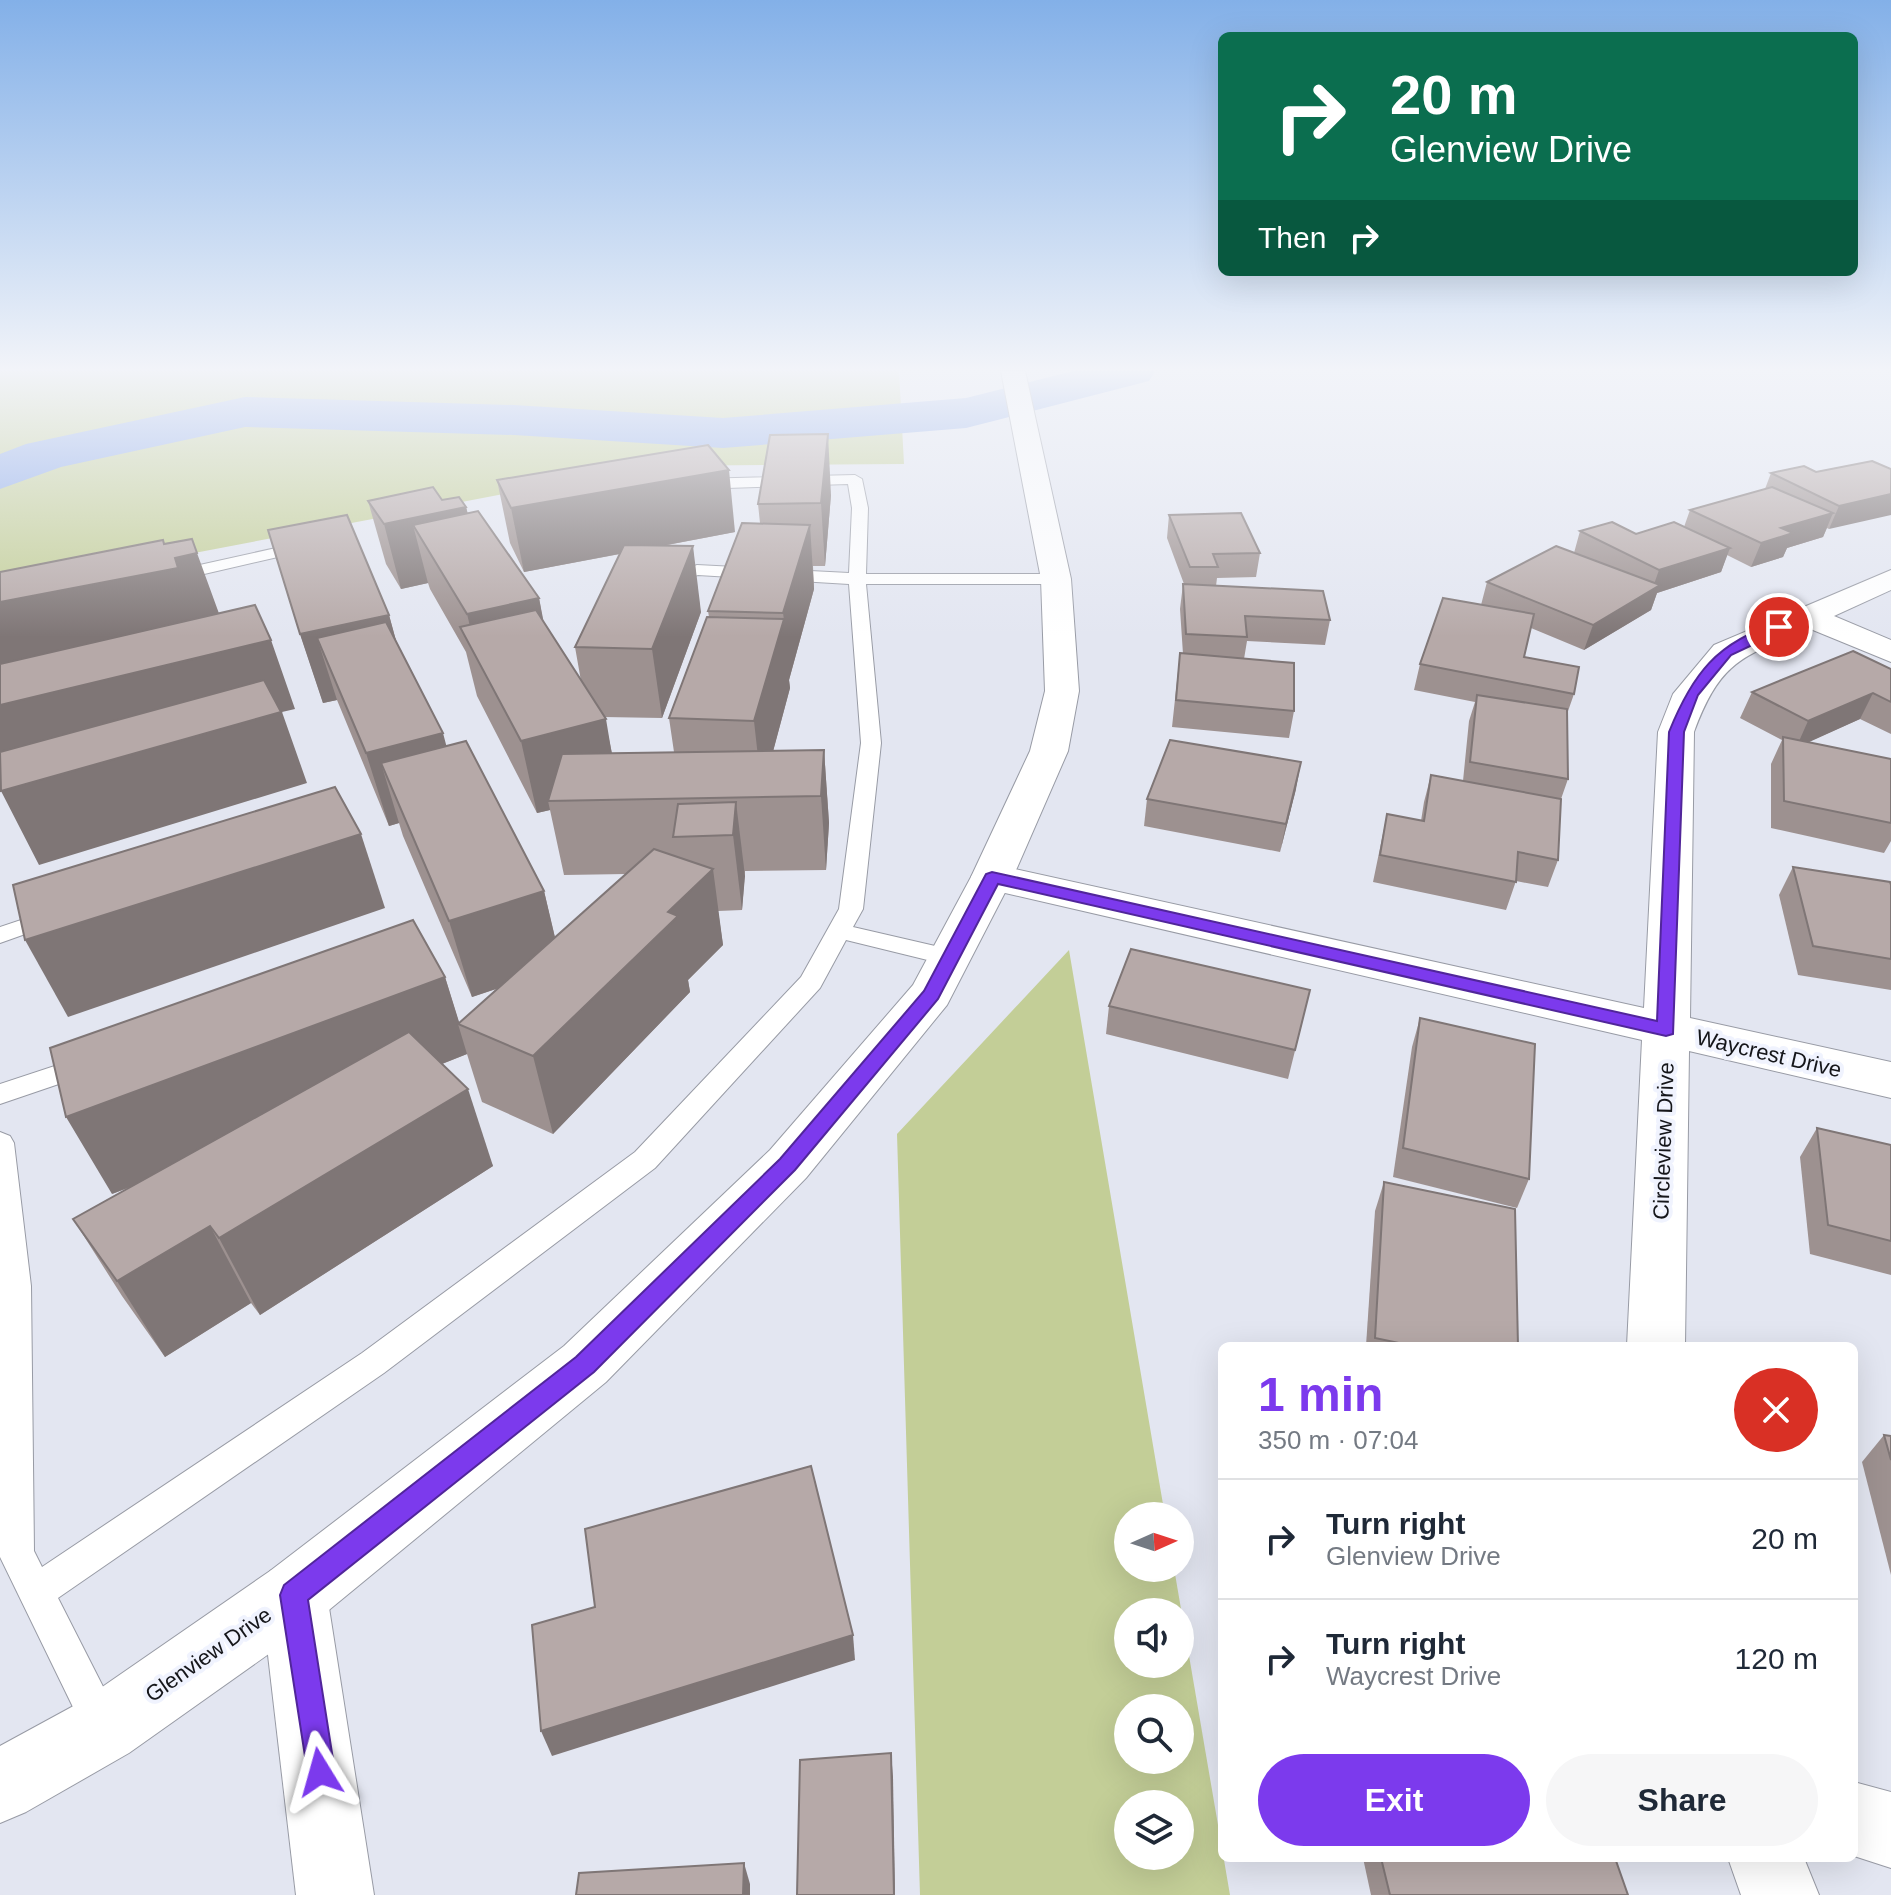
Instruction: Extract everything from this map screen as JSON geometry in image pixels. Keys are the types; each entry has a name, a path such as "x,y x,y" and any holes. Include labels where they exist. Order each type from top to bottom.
{"street":[{"name":"Glenview Drive","path":"0,1786 104,1728 294,1595 585,1364 788,1164 931,994 992,877 1049,751 1062,691 1056,579 1033,459"},
{"name":"Circleview Drive","path":"1656,1342 1676,732 1691,694 1726,652 1891,579"},
{"path":"1805,615 1891,652"},
{"name":"Waycrest Drive","path":"992,877 1891,1080"},
{"path":"294,1595 335,1895"},
{"path":"1858,1820 1891,1830"},
{"path":"1768,1862 1780,1895"}],"lane":[{"path":"36,1592 373,1363 645,1160 811,982 851,909 871,743 857,579 860,508 855,479 670,487"},
{"path":"150,582 285,551"},
{"path":"659,582 697,570 857,579 1056,579"},
{"path":"0,935 76,909"},
{"path":"839,931 952,958"},
{"path":"0,1094 103,1058"},
{"path":"0,1143 16,1286 16,1553 104,1728"}],"green space":[{"path":"0,459 904,459 904,464 651,466 0,590"},
{"path":"1069,950 1163,1502 1114,1502 1114,1582 1176,1582 1179,1598 1114,1598 1114,1678 1193,1678 1218,1825 1218,1862 1224,1862 1230,1895 920,1895 897,1134"}],"building":[{"path":"621,459 720,459 729,470 511,508 497,480"},
{"path":"766,459 825,459 821,503 758,504"},
{"path":"1872,461 1891,469 1891,494 1839,506 1771,473 1804,466 1816,472"},
{"path":"433,487 442,500 459,497 466,507 384,524 368,501"},
{"path":"1772,487 1833,513 1781,528 1793,533 1761,543 1690,510"},
{"path":"478,511 539,598 467,614 413,525"},
{"path":"1241,513 1260,553 1213,554 1218,567 1190,567 1169,515"},
{"path":"347,515 389,615 300,634 268,530"},
{"path":"1612,522 1636,534 1674,522 1730,548 1659,570 1580,531"},
{"path":"742,523 810,525 783,613 708,611"},
{"path":"192,539 197,553 175,558 178,568 0,602 0,572 163,540 164,544"},
{"path":"624,545 693,546 652,649 575,647"},
{"path":"1556,546 1660,585 1593,625 1487,582"},
{"path":"1183,584 1323,591 1330,620 1245,616 1247,637 1186,634"},
{"path":"1443,598 1534,614 1524,657 1579,667 1574,694 1420,664"},
{"path":"255,605 271,640 0,705 0,664"},
{"path":"536,610 606,719 521,741 460,627"},
{"path":"707,617 784,619 754,721 669,718"},
{"path":"386,622 443,733 366,753 317,638"},
{"path":"1853,651 1891,669 1891,702 1873,693 1808,721 1752,692"},
{"path":"1180,653 1294,663 1294,711 1176,700"},
{"path":"264,680 281,712 1,791 0,752"},
{"path":"1477,695 1567,709 1568,779 1470,762"},
{"path":"1783,737 1891,759 1891,823 1784,801"},
{"path":"1170,740 1301,762 1286,824 1147,799"},
{"path":"466,741 544,891 449,921 381,763"},
{"path":"824,750 821,796 548,801 562,754"},
{"path":"1431,775 1561,799 1558,860 1518,852 1516,882 1380,855 1387,814 1424,821"},
{"path":"335,787 361,834 25,940 13,885"},
{"path":"736,802 733,835 673,837 678,804"},
{"path":"654,849 713,869 668,912 678,916 533,1056 458,1024"},
{"path":"1793,867 1890,882 1891,959 1813,946"},
{"path":"413,920 445,977 66,1117 50,1048"},
{"path":"1131,949 1310,990 1295,1050 1109,1006"},
{"path":"1420,1018 1535,1044 1529,1179 1403,1148"},
{"path":"409,1032 468,1089 219,1238 210,1226 117,1281 73,1219"},
{"path":"1817,1128 1891,1145 1891,1241 1828,1225"},
{"path":"1384,1182 1515,1209 1518,1342 1394,1342 1375,1338"},
{"path":"1884,1435 1891,1436 1891,1460"},
{"path":"811,1466 853,1635 541,1731 532,1625 595,1607 585,1529"},
{"path":"891,1753 894,1895 797,1895 800,1760"},
{"path":"1382,1862 1616,1862 1628,1895 1390,1895"},
{"path":"744,1863 743,1895 576,1895 579,1873"}],"waterway":[{"path":"0,473 34,459"}],"route":[{"path":"320,1772 294,1595 585,1364 788,1164 931,994 992,877 1666,1030 1676,732 1691,694 1726,652 1779,627"}]}
